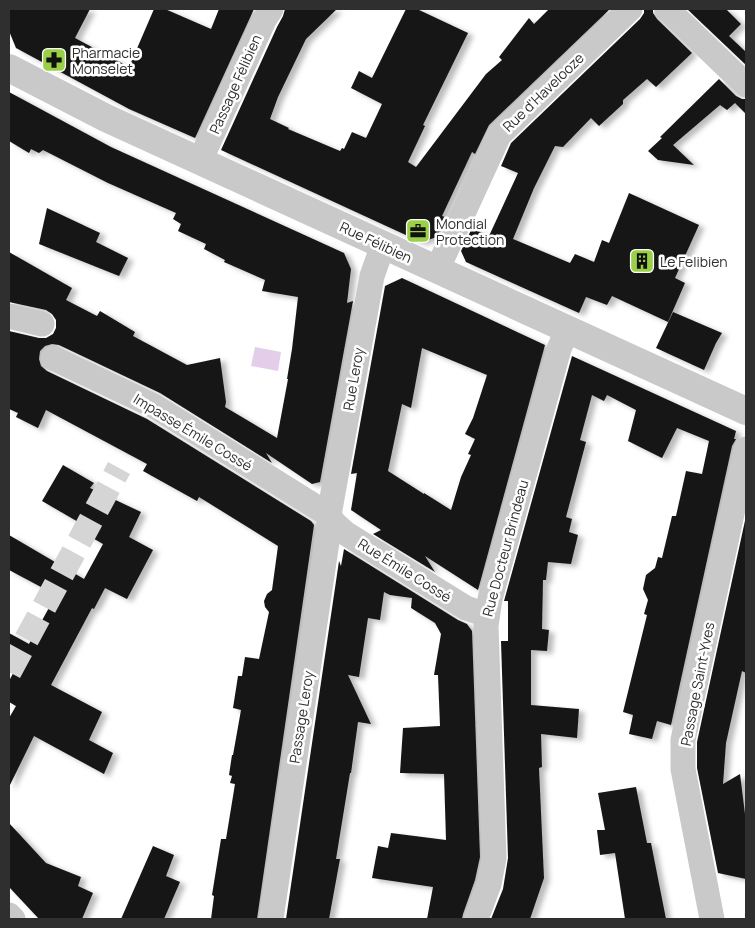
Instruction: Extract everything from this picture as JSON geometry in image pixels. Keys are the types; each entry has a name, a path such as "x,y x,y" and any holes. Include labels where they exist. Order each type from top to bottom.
{"street":[{"name":"Passage Félibien","path":"200,161 264,20 271,9"},
{"name":"Rue d'Havelooze","path":"437,270 499,136 630,9"},
{"path":"667,9 746,85"},
{"name":"Rue Félibien","path":"9,68 106,118 746,411"},
{"name":"Rue Leroy","path":"329,515 372,276 383,245"},
{"path":"9,316 42,324"},
{"name":"Rue Docteur Brindeau","path":"476,919 489,884 494,858 486,635 487,613 556,358 567,330"},
{"name":"Impasse Émile Cossé","path":"53,358 154,406 329,515"},
{"name":"Passage Saint-Yves","path":"712,919 684,769 683,740 746,449"},
{"name":"Rue Émile Cossé","path":"329,515 334,523 345,533 466,608 487,613"},
{"name":"Passage Leroy","path":"271,919 328,535 329,515"},
{"path":"9,915 13,919"}],"shaded area":[{"path":"255,347 281,352 278,371 251,366"}],"building":[{"path":"9,9 90,9 75,38 129,67 154,9 165,9 211,29 219,9 254,9 195,138 129,109 16,48 9,31"},
{"path":"285,9 337,9 306,39 278,97 270,119 288,129 340,151 342,148 344,149 352,132 366,138 382,104 351,88 359,71 372,78 406,9 417,9 468,33 423,125 425,126 408,162 416,167 486,74 502,60 499,57 529,18 534,24 549,9 610,9 489,125 475,154 472,152 442,216 445,217 437,237 421,242 221,150"},
{"path":"644,9 653,9 657,19 692,53 656,87 647,79 623,100 623,104 599,126 591,118 563,147 555,146 534,188 513,239 570,263 575,254 594,262 602,240 609,243 629,193 699,225 675,278 685,283 668,322 612,296 607,305 586,297 579,313 466,262 461,251 472,228 489,236 518,173 501,166 511,143 640,19"},
{"path":"687,9 726,9 741,24 729,36 746,52 746,65"},
{"path":"719,79 736,96 746,99 746,114 735,103 727,110 720,105 673,145 694,165 658,160 648,151"},
{"path":"9,92 111,147 344,253 351,269 347,303 353,301 320,482 312,484 266,453 272,463 160,393 59,345 45,346 40,351 39,359 41,366 47,371 147,419 311,521 314,525 257,919 211,919 214,896 212,895 221,839 226,839 235,784 230,783 232,776 229,775 241,710 233,708 238,676 242,676 245,657 259,659 269,612 265,607 264,601 267,594 272,590 278,546 199,497 197,501 143,471 147,464 46,410 38,428 16,417 18,413 9,409 9,331 46,338 53,334 56,328 56,320 46,310 9,302 9,252 72,288 66,300 97,316 100,311 135,332 133,336 187,365 220,358 226,402 225,407 277,438 288,379 298,297 262,291 265,280 224,262 225,260 204,249 206,244 178,231 181,224 173,219 176,213 108,183 43,150 39,153 31,149 29,153 9,141"},
{"path":"47,208 100,233 96,242 128,258 119,276 39,244"},
{"path":"402,278 545,345 478,590 425,556 435,572 373,534 381,530 351,510 357,473 351,474 385,286","holes":["422,348 487,375 473,418 465,434 475,439 468,454 471,455 461,477 451,510 388,471 402,404 411,408"]},
{"path":"673,312 722,333 704,370 656,348"},
{"path":"572,356 736,431 734,439 736,439 732,446 671,725 657,721 652,739 629,734 633,715 623,712 647,615 644,614 648,600 643,589 646,575 655,568 658,557 662,558 672,516 676,516 686,471 702,474 709,441 677,428 662,458 628,441 636,410 607,395 604,401 592,395 580,440 586,442 566,517 572,519 569,532 578,535 571,564 548,562 546,580 543,580 542,629 549,630 547,651 531,650 531,705 579,709 577,738 541,734 542,767 539,768 544,878 530,919 491,919 503,889 508,858 501,641 508,641 508,601 504,601"},
{"path":"63,465 94,483 90,488 141,512 129,537 153,550 127,599 105,588 94,609 92,608 51,685 102,712 89,740 113,753 104,774 34,736 9,787 9,718 16,706 9,702 9,681 18,664 9,659 9,633 29,644 56,595 9,570 9,535 84,579 103,544 89,536 92,530 42,501"},
{"path":"746,516 746,673 742,671 726,743 723,784 740,774 746,822 746,879 718,873 697,768 697,742"},
{"path":"344,549 467,624 472,631 480,857 475,880 462,919 427,919 433,887 372,878 378,846 388,848 391,833 446,840 444,774 400,773 403,728 440,726 438,675 434,675 441,634 435,623 411,608 412,598 390,595 384,592 380,620 368,618 359,677 348,675 371,724 358,722 336,859 340,859 329,919 286,919 339,561 341,566"},
{"path":"636,787 647,843 651,843 666,919 625,919 615,853 600,855 597,830 605,830 598,793"},
{"path":"9,823 46,863 81,877 78,886 93,893 82,919 39,919 9,887"},
{"path":"153,846 174,855 166,876 180,882 164,919 121,919"}],"tunnel":[{"path":"9,672 119,468"}],"place":[{"name":"Pharmacie Monselet","path":"54,60"},
{"name":"Mondial Protection","path":"418,231"},
{"name":"Le Felibien","path":"642,261"}]}
